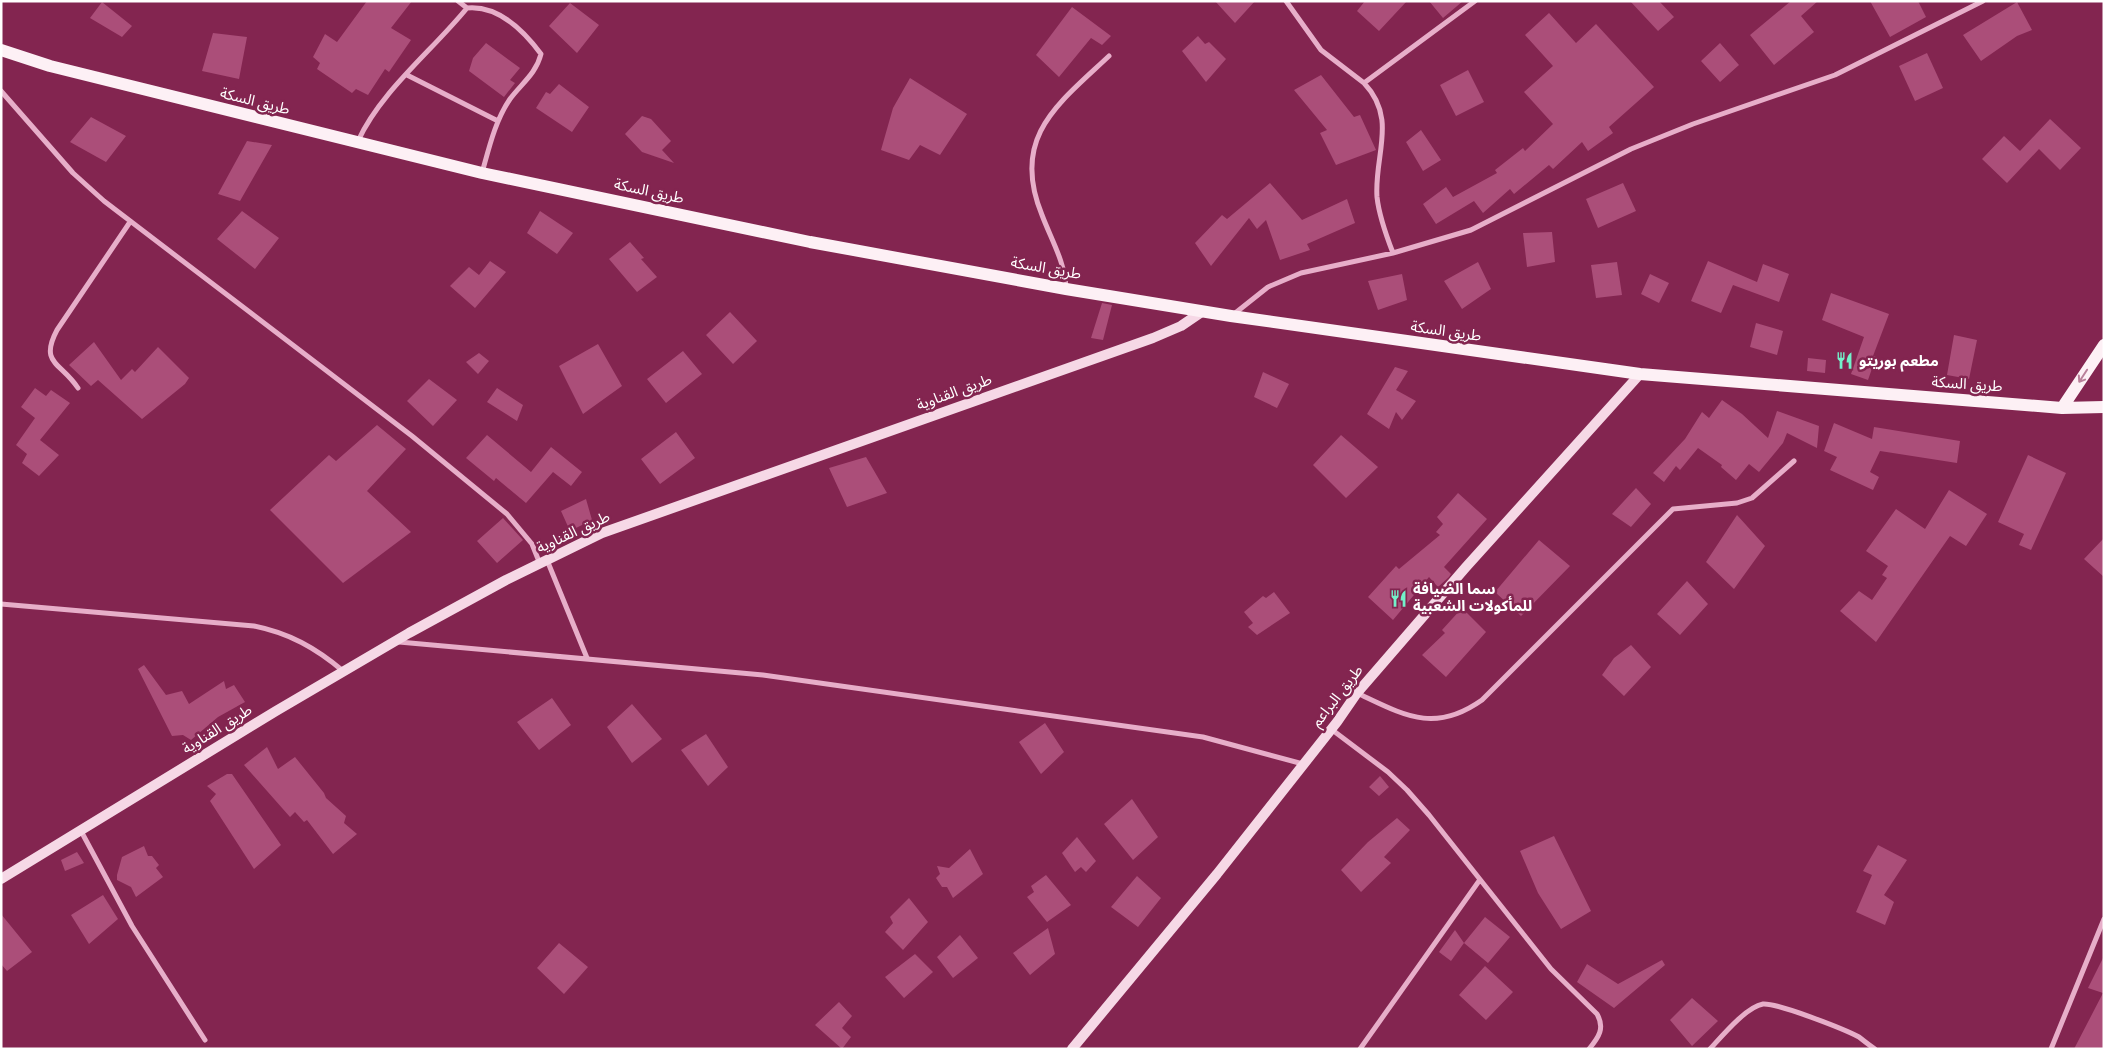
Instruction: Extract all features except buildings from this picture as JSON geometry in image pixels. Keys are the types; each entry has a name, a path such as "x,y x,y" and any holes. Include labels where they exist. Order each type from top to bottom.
{"main road":[{"name":"طريق السكة","path":"1,50 50,66 482,173 810,242 1066,288 1231,316 1640,374 2062,408 2104,407"},
{"path":"2062,408 2104,345"}],"street":[{"path":"458,1 467,8 480,7 496,12 520,30 541,54 538,64 510,99 498,122 482,173"},
{"path":"1286,1 1321,50 1364,83 1372,92 1382,116 1383,133 1377,196 1383,225 1393,253"},
{"path":"1364,83 1475,1"},
{"path":"1231,316 1268,287 1301,273 1393,253 1471,230 1631,149 1693,124 1835,75 1983,1"},
{"path":"357,143 365,125 379,106 467,8"},
{"path":"1066,288 1059,256 1041,213 1034,186 1032,170 1037,138 1052,110 1109,56"},
{"path":"407,75 498,122"},
{"path":"1,91 73,172 104,201 412,436 507,514 544,562 587,658"},
{"path":"78,388 52,360 48,351 49,344 130,222"},
{"name":"طريق القناوية","path":"1,879 396,641 506,580 602,533 1154,338 1181,326 1203,311"},
{"name":"طريق البراعم","path":"1072,1049 1217,874 1357,693 1466,567 1640,374"},
{"path":"1357,693 1407,716 1439,718 1465,712 1489,693 1673,509 1736,503 1752,498 1794,462"},
{"path":"1,604 262,628 277,631 299,640 324,654 344,672"},
{"path":"396,641 763,675 1203,737 1303,764"},
{"path":"1330,729 1388,772 1429,815 1551,969 1597,1014 1602,1022 1601,1029 1598,1039 1589,1049"},
{"path":"81,831 132,926 205,1040"},
{"path":"1360,1049 1479,880"},
{"path":"2051,1049 2104,919"},
{"path":"1710,1049 1737,1021 1755,1007 1764,1004 1777,1006 1826,1024 1858,1037 1875,1049"}],"place":[{"name":"مطعم بوريتو","path":"1845,361"},
{"name":"سما الضيافة للمأكولات الشعبية","path":"1399,598"}]}
